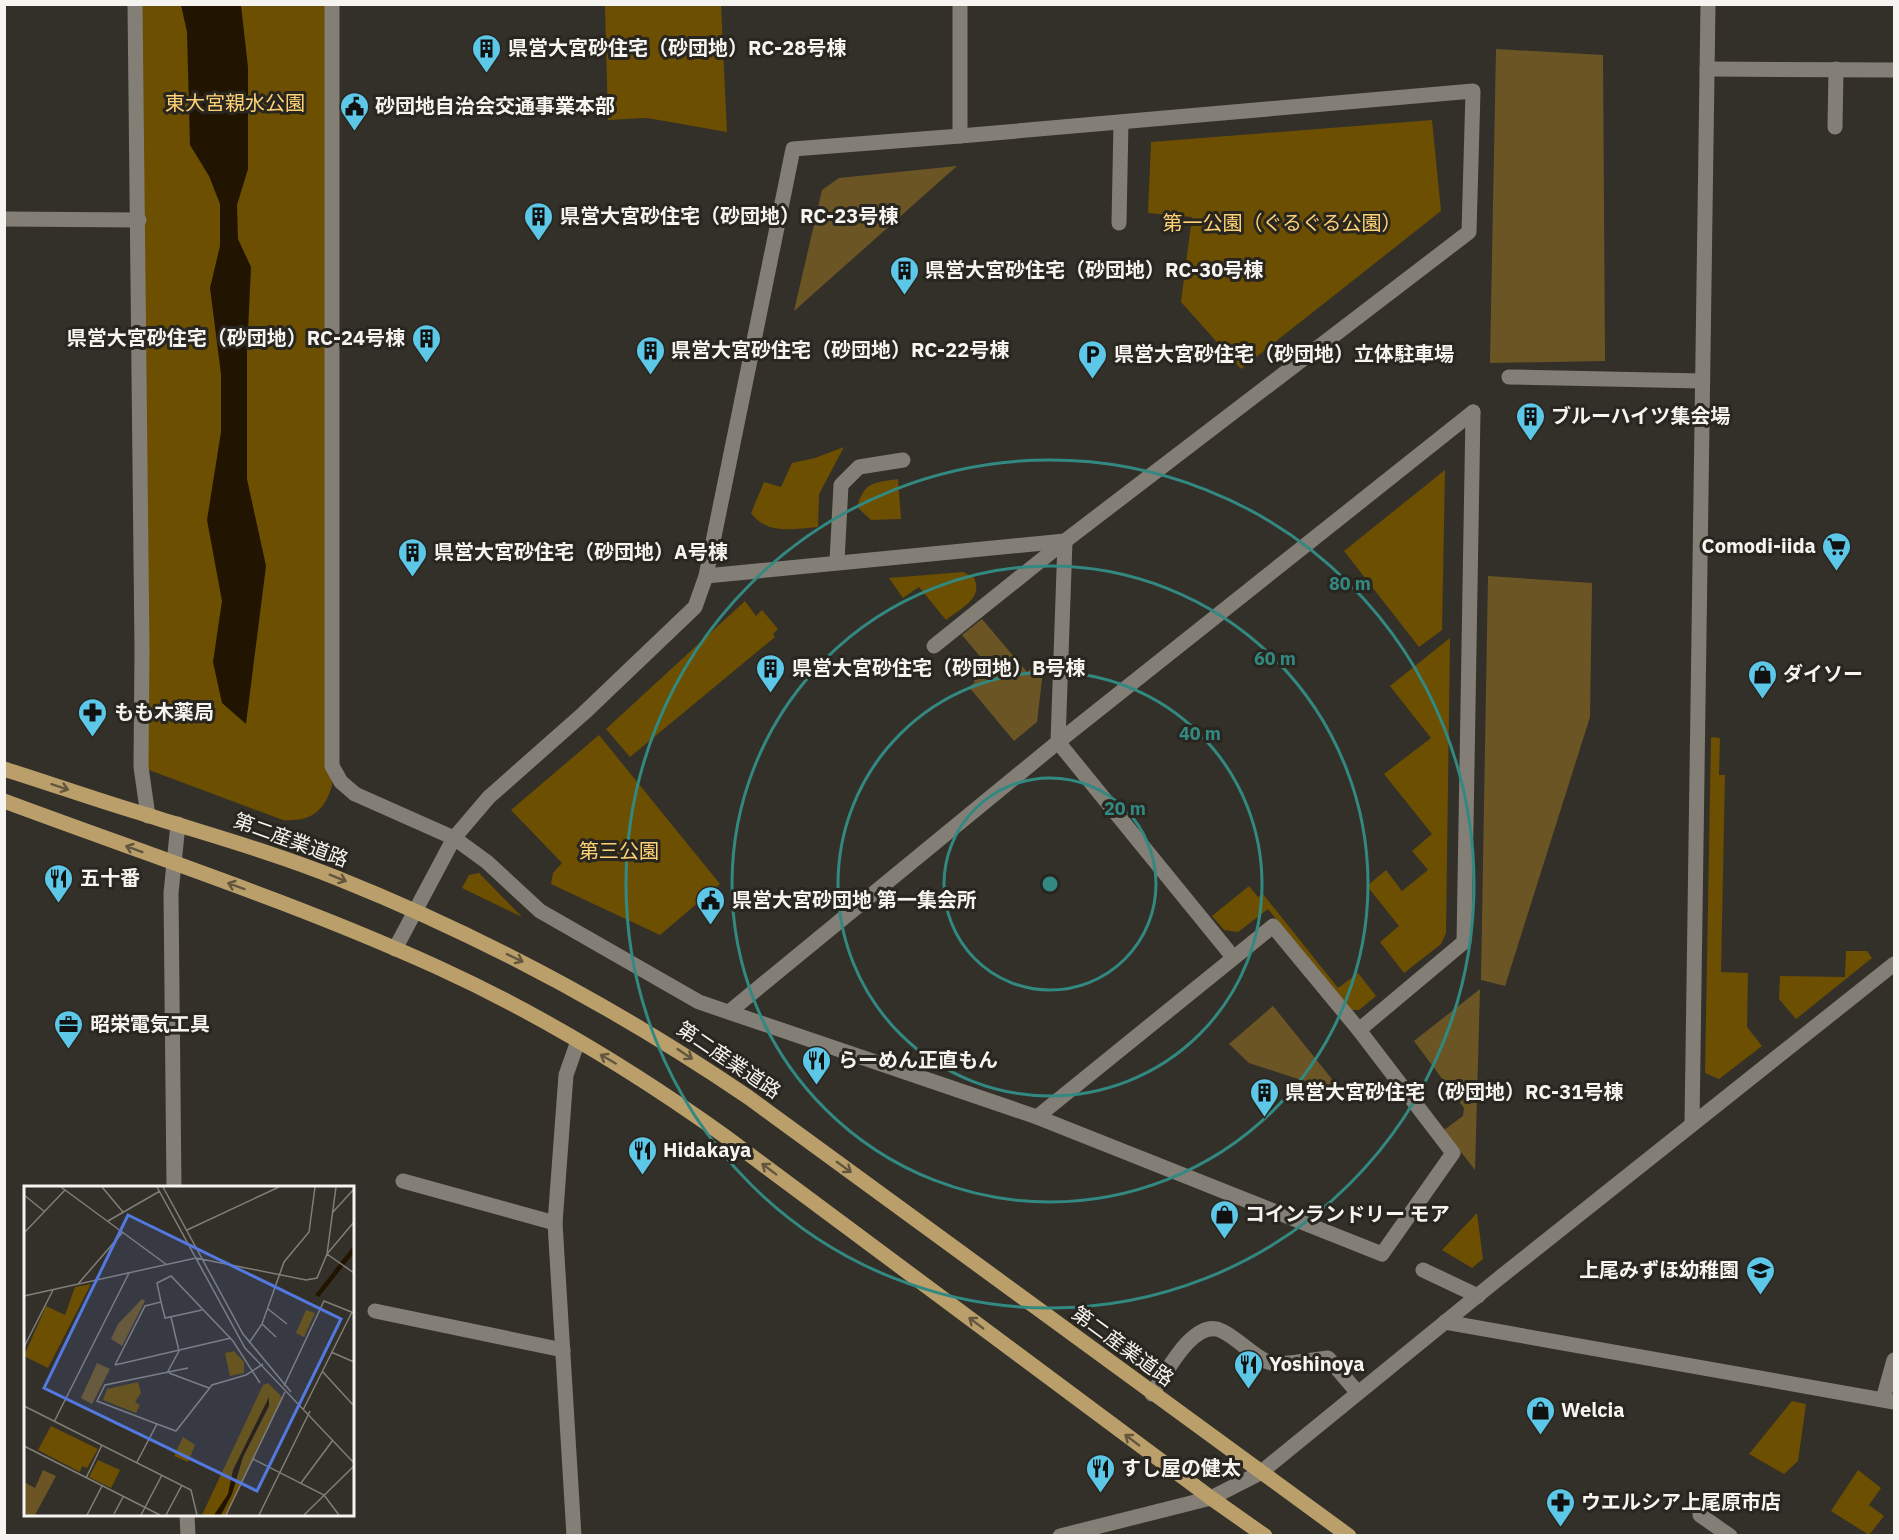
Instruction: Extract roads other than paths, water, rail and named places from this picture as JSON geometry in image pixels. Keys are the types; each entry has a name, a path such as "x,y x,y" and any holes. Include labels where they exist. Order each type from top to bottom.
{"main road":[{"name":"第二産業道路","path":"4,769 283,858 414,912 569,986 674,1047 748,1097 1349,1536"},
{"path":"4,801 283,903 395,949 439,968 578,1041 656,1087 726,1137 1265,1536"}],"street":[{"path":"135,4 139,220 141,767 148,816"},
{"path":"332,4 332,766 341,782 355,794 433,826 454,838 487,862 540,911 699,1002 1037,1117 1382,1254 1453,1152 1359,1030 1273,926 1037,1117"},
{"path":"960,4 960,136"},
{"path":"1692,1124 1695,729 1708,4"},
{"path":"1707,69 1894,70"},
{"path":"1835,127 1836,69"},
{"path":"395,949 454,838 489,797 584,713 695,607 706,576 793,149 1473,91 1469,232 1065,541 934,646"},
{"path":"1119,223 1121,122"},
{"path":"4,219 139,220"},
{"path":"1509,377 1702,381"},
{"path":"729,1012 1058,742 1473,412 1464,942 1359,1030"},
{"path":"837,561 841,485 859,467 903,460"},
{"path":"706,576 837,561 1065,541"},
{"path":"1065,541 1058,742 1233,957"},
{"path":"174,1186 171,893 174,864 184,826"},
{"path":"1060,1536 1211,1498 1260,1473 1444,1322 1894,964"},
{"path":"574,1536 555,1223 566,1075 578,1041"},
{"path":"403,1181 555,1223"},
{"path":"1423,1270 1478,1296"},
{"path":"375,1311 563,1350"},
{"path":"1444,1322 1889,1400 1894,1360"},
{"path":"1152,1394 1185,1345 1196,1334 1208,1329 1219,1329 1270,1364 1328,1358 1358,1393"},
{"path":"1700,1515 1730,1536"},
{"path":"187,1516 188,1536"}],"place":[{"name":"県営大宮砂住宅（砂団地）RC-28号棟","path":"487,74"},
{"name":"砂団地自治会交通事業本部","path":"354,132"},
{"name":"県営大宮砂住宅（砂団地）RC-23号棟","path":"539,242"},
{"name":"県営大宮砂住宅（砂団地）RC-30号棟","path":"904,296"},
{"name":"県営大宮砂住宅（砂団地）RC-24号棟","path":"426,364"},
{"name":"県営大宮砂住宅（砂団地）RC-22号棟","path":"650,376"},
{"name":"県営大宮砂住宅（砂団地）立体駐車場","path":"1093,380"},
{"name":"ブルーハイツ集会場","path":"1530,442"},
{"name":"Comodi-iida","path":"1837,572"},
{"name":"県営大宮砂住宅（砂団地）A号棟","path":"413,578"},
{"name":"県営大宮砂住宅（砂団地）B号棟","path":"771,694"},
{"name":"ダイソー","path":"1762,700"},
{"name":"もも木薬局","path":"93,738"},
{"name":"五十番","path":"59,904"},
{"name":"県営大宮砂団地 第一集会所","path":"711,926"},
{"name":"昭栄電気工具","path":"69,1050"},
{"name":"らーめん正直もん","path":"817,1086"},
{"name":"県営大宮砂住宅（砂団地）RC-31号棟","path":"1264,1118"},
{"name":"Hidakaya","path":"642,1176"},
{"name":"コインランドリー モア","path":"1224,1240"},
{"name":"上尾みずほ幼稚園","path":"1760,1296"},
{"name":"Yoshinoya","path":"1248,1390"},
{"name":"Welcia","path":"1540,1436"},
{"name":"すし屋の健太","path":"1100,1494"},
{"name":"ウエルシア上尾原市店","path":"1560,1528"}],"park label":[{"name":"東大宮親水公園","path":"235,103"},
{"name":"第一公園（ぐるぐる公園）","path":"1282,223"},
{"name":"第三公園","path":"619,851"}]}
